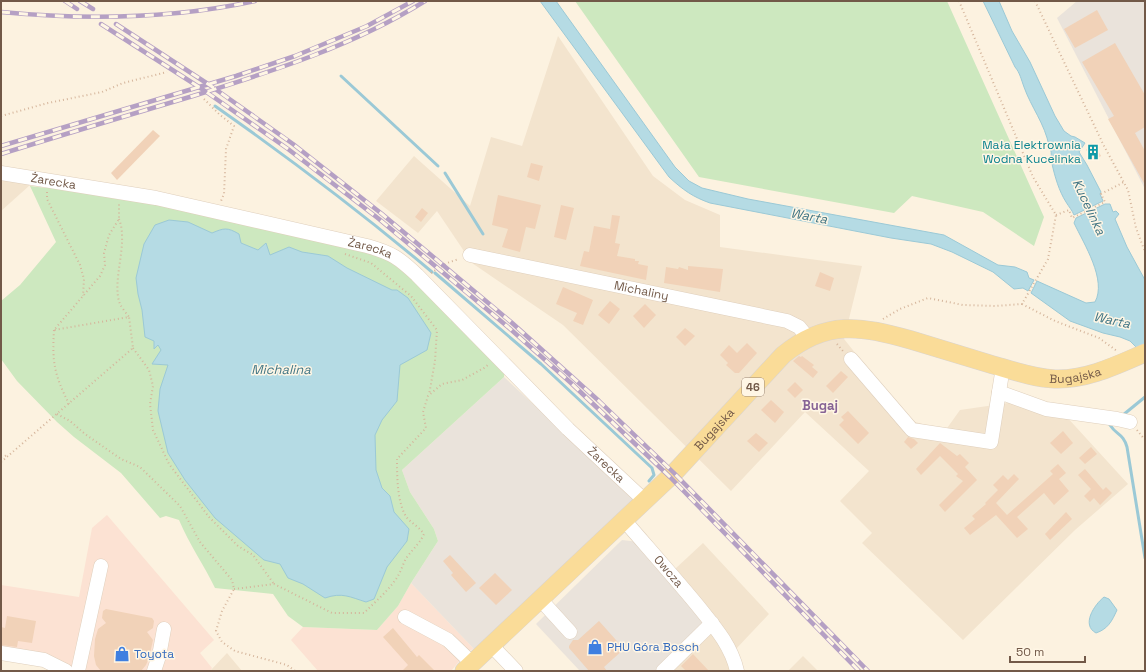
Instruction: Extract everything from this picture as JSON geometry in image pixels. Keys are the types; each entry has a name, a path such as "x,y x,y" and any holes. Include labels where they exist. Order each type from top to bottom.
{"main road":[{"name":"Bugajska","path":"468,667 695,452 779,359 795,345 808,338 835,330 865,329 888,334 1025,374 1054,379 1081,377 1100,372 1145,353"}],"street":[{"name":"Żarecka","path":"1,173 156,198 383,250 399,258 568,429 645,501"},
{"name":"Michaliny","path":"470,255 783,320 799,327 808,338"},
{"path":"851,359 912,430 991,442 1003,367"},
{"path":"999,392 1046,409 1130,422"},
{"name":"Owcza","path":"624,520 672,574 712,623 731,652 737,671"},
{"path":"78,671 101,566"},
{"path":"540,599 570,632"},
{"path":"405,617 448,640 468,667"},
{"path":"663,671 712,623"},
{"path":"154,671 159,656 164,629"},
{"path":"491,645 516,671"},
{"path":"1,653 44,660 66,671"}],"path":[{"path":"958,1 1033,177 1056,215 1048,259 1022,304"},
{"path":"1035,1 1104,146 1128,190 1136,228 1145,252"},
{"path":"1,116 48,103 102,92 123,83 167,72"},
{"path":"204,99 234,126 226,148 224,194 217,212"},
{"path":"61,182 48,191 47,199 80,265 85,285 83,296"},
{"path":"1056,215 1069,210 1073,217 1104,202 1101,194 1124,182"},
{"path":"68,404 56,374 53,350 54,330 100,276 104,265 104,253 109,235 118,219 119,191"},
{"path":"118,219 122,226 122,246 118,289 120,303 129,317 133,348 149,370 153,386 150,404 153,430 169,464 209,517 238,546 253,555 274,584 332,613 364,613 385,593 402,569 406,558 424,534 419,527 408,519 402,506 397,481 396,459 426,428 423,412 428,396 435,361 437,330 411,296 370,263 340,252"},
{"path":"422,280 447,263 470,255"},
{"path":"865,329 900,309 928,298 963,305 995,306 1022,304 1055,321 1100,338 1128,360"},
{"path":"54,330 129,317"},
{"path":"837,343 851,359"},
{"path":"1,462 133,348"},
{"path":"428,396 442,384 462,380 484,368 493,360 500,361"},
{"path":"56,414 70,421 85,434 121,459 140,467 180,506 200,542 232,580 234,589 222,611 216,631 222,642 235,651 287,665 295,671"},
{"path":"1,457 9,455"},
{"path":"234,589 274,584"}],"shaded area":[{"path":"1077,1 1145,1 1145,189 1057,18"},
{"path":"558,36 653,176 685,200 720,215 720,247 862,266 844,339 909,420 945,431 960,410 1015,402 1065,415 1128,484 1075,530 963,640 862,543 872,533 840,501 869,471 805,412 731,491 563,325 472,263 437,211 418,233 376,201 414,156 470,206 491,137 522,146"},
{"path":"1,177 30,185 1,211"},
{"path":"504,377 632,496 633,500 474,649 411,583 438,541 434,529 410,492 402,470"},
{"path":"107,515 214,640 200,653 212,668 210,671 55,671 48,664 1,657 1,585 79,597 92,528"},
{"path":"622,540 639,542 704,624 658,671 580,671 536,624"},
{"path":"703,543 769,614 735,650 675,569"},
{"path":"411,583 474,649 468,651 451,671 318,671 291,640 303,627 377,630 398,606"},
{"path":"711,630 726,650 732,671 667,671"},
{"path":"227,653 242,671 210,671"},
{"path":"803,656 818,671 788,671"}],"green space":[{"path":"575,1 947,1 1044,217 1034,246 983,212 912,196 894,213 699,177"},
{"path":"30,186 46,188 60,186 160,202 394,259 505,366 504,377 402,470 410,492 434,529 438,541 398,606 377,630 303,627 288,616 273,594 215,588 187,538 179,520 166,516 160,518 121,473 57,422 17,381 1,359 1,301 20,285 56,242"}],"water":[{"name":"Warta","path":"540,1 556,1 675,167 689,181 702,188 748,199 944,235 998,265 1015,267 1027,272 1029,278 1034,280 1028,291 1023,288 1014,289 993,272 952,252 931,244 891,238 710,203 693,196 669,177"},
{"name":"Kucelinka","path":"983,1 999,1 1012,31 1030,62 1055,116 1064,131 1085,143 1079,152 1101,192 1100,194 1103,201 1074,215 1066,202 1056,179 1051,161 1051,150 1044,130 1019,74"},
{"name":"Warta","path":"1105,204 1110,204 1113,212 1116,211 1119,214 1115,219 1127,247 1145,280 1145,356 1130,341 1070,321 1031,293 1037,281 1086,303 1095,302 1098,293 1096,273 1093,262 1074,223 1076,218"},
{"name":"Michalina","path":"169,220 188,222 212,233 223,229 231,230 239,234 241,243 258,250 266,243 270,255 289,247 302,252 328,256 347,268 392,290 397,290 408,298 431,333 427,350 400,365 397,401 382,420 375,435 376,470 382,488 390,496 394,512 409,529 407,541 387,567 374,599 366,602 341,595 325,598 303,584 288,578 280,564 264,560 215,518 185,480 168,453 158,411 160,389 168,365 152,364 161,350 158,345 154,349 154,341 145,337 136,278 144,244 155,225"},
{"path":"1104,597 1109,599 1117,610 1109,624 1104,629 1096,633 1092,629 1089,620 1096,605"}],"building":[{"path":"1097,10 1108,30 1075,48 1064,29"},
{"path":"1115,43 1145,95 1145,127 1135,133 1145,151 1145,185 1108,119 1114,116 1082,62"},
{"path":"153,130 160,136 117,180 111,173"},
{"name":"Mała Elektrownia Wodna Kucelinka","path":"1091,143 1096,147 1101,156 1094,160 1086,150"},
{"path":"531,163 543,166 539,181 527,177"},
{"path":"498,195 541,205 535,229 526,227 520,252 502,247 508,229 492,225"},
{"path":"561,205 574,208 566,240 554,237"},
{"path":"422,208 428,213 421,222 415,217"},
{"path":"612,215 620,216 615,243 620,244 617,256 635,259 635,261 639,261 638,264 648,266 646,280 580,266 584,251 589,252 594,226 610,229"},
{"path":"688,266 723,269 720,292 664,283 666,267 678,269 679,267 688,270"},
{"path":"820,272 834,278 830,291 815,286"},
{"path":"563,287 593,300 583,325 573,321 577,313 556,304"},
{"path":"610,301 620,309 609,324 598,315"},
{"path":"645,304 656,315 644,328 633,316"},
{"path":"685,328 695,336 685,346 676,337"},
{"path":"747,343 757,353 739,373 735,373 726,365 728,363 720,355 729,345 737,353"},
{"path":"799,356 802,356 814,365 812,367 818,372 813,378 793,361"},
{"path":"841,371 848,377 833,393 826,386"},
{"path":"795,382 803,390 795,398 787,390"},
{"path":"771,400 784,412 775,423 761,410"},
{"path":"848,411 869,433 858,444 839,425 844,420 841,417"},
{"path":"1063,431 1073,443 1061,454 1050,443"},
{"path":"756,433 768,443 759,452 747,441"},
{"path":"908,437 914,439 918,443 911,449 904,442"},
{"path":"940,443 957,456 960,454 969,463 965,467 977,480 945,512 939,505 963,481 956,476 958,474 940,456 921,475 916,469"},
{"path":"1091,447 1097,454 1085,464 1079,458"},
{"path":"1058,464 1066,473 1059,479 1069,491 1054,505 1044,493 1017,517 1028,529 1017,538 996,515 970,535 964,528 975,519 972,516 986,504 985,503 998,490 993,485 1003,475 1008,480 1014,474 1019,479 996,503 1007,515 1053,474 1050,471"},
{"path":"1085,469 1103,490 1106,487 1112,493 1100,505 1094,498 1090,502 1084,496 1091,489 1078,475"},
{"path":"1066,512 1072,519 1050,540 1045,534"},
{"path":"450,555 476,583 466,592 451,575 453,573 443,561"},
{"path":"495,573 512,590 496,605 479,588"},
{"path":"106,609 152,618 154,621 153,628 147,632 153,640 149,658 141,671 101,671 96,665 94,656 95,639 98,629 106,623 102,618 103,611"},
{"path":"7,616 36,621 32,643 18,641 17,647 1,645 1,627 5,628"},
{"name":"PHU Góra Bosch","path":"599,621 624,649 604,667 607,671 589,671 569,648 569,646 573,640 578,640"},
{"path":"393,628 417,657 419,655 435,671 402,671 408,665 383,637"},
{"path":"693,654 709,671 686,671 681,666"}],"waterway":[{"path":"341,76 438,166"},
{"path":"215,106 325,186 432,272"},
{"path":"445,173 483,234"},
{"path":"435,273 541,364 652,468 654,475 649,481"},
{"path":"1123,415 1145,397"},
{"path":"1112,423 1110,425 1124,439 1127,447 1145,558"}],"railway":[{"path":"65,1 77,9"},
{"path":"80,1 93,9"},
{"path":"1,12 64,16 128,16 192,11 255,1"},
{"path":"1,146 236,76 295,56 367,26 413,1"},
{"path":"1,154 283,67 370,31 425,1"},
{"path":"101,24 202,89 288,149 379,219 508,327 571,383 670,477 859,671"},
{"path":"116,24 211,86 293,144 382,214 511,322 599,401 674,473 868,671"}],"place":[{"name":"Mała Elektrownia Wodna Kucelinka","path":"1093,152"},
{"name":"PHU Góra Bosch","path":"595,647"},
{"name":"Toyota","path":"122,654"}],"district":[{"name":"Bugaj","path":"820,405"}]}
